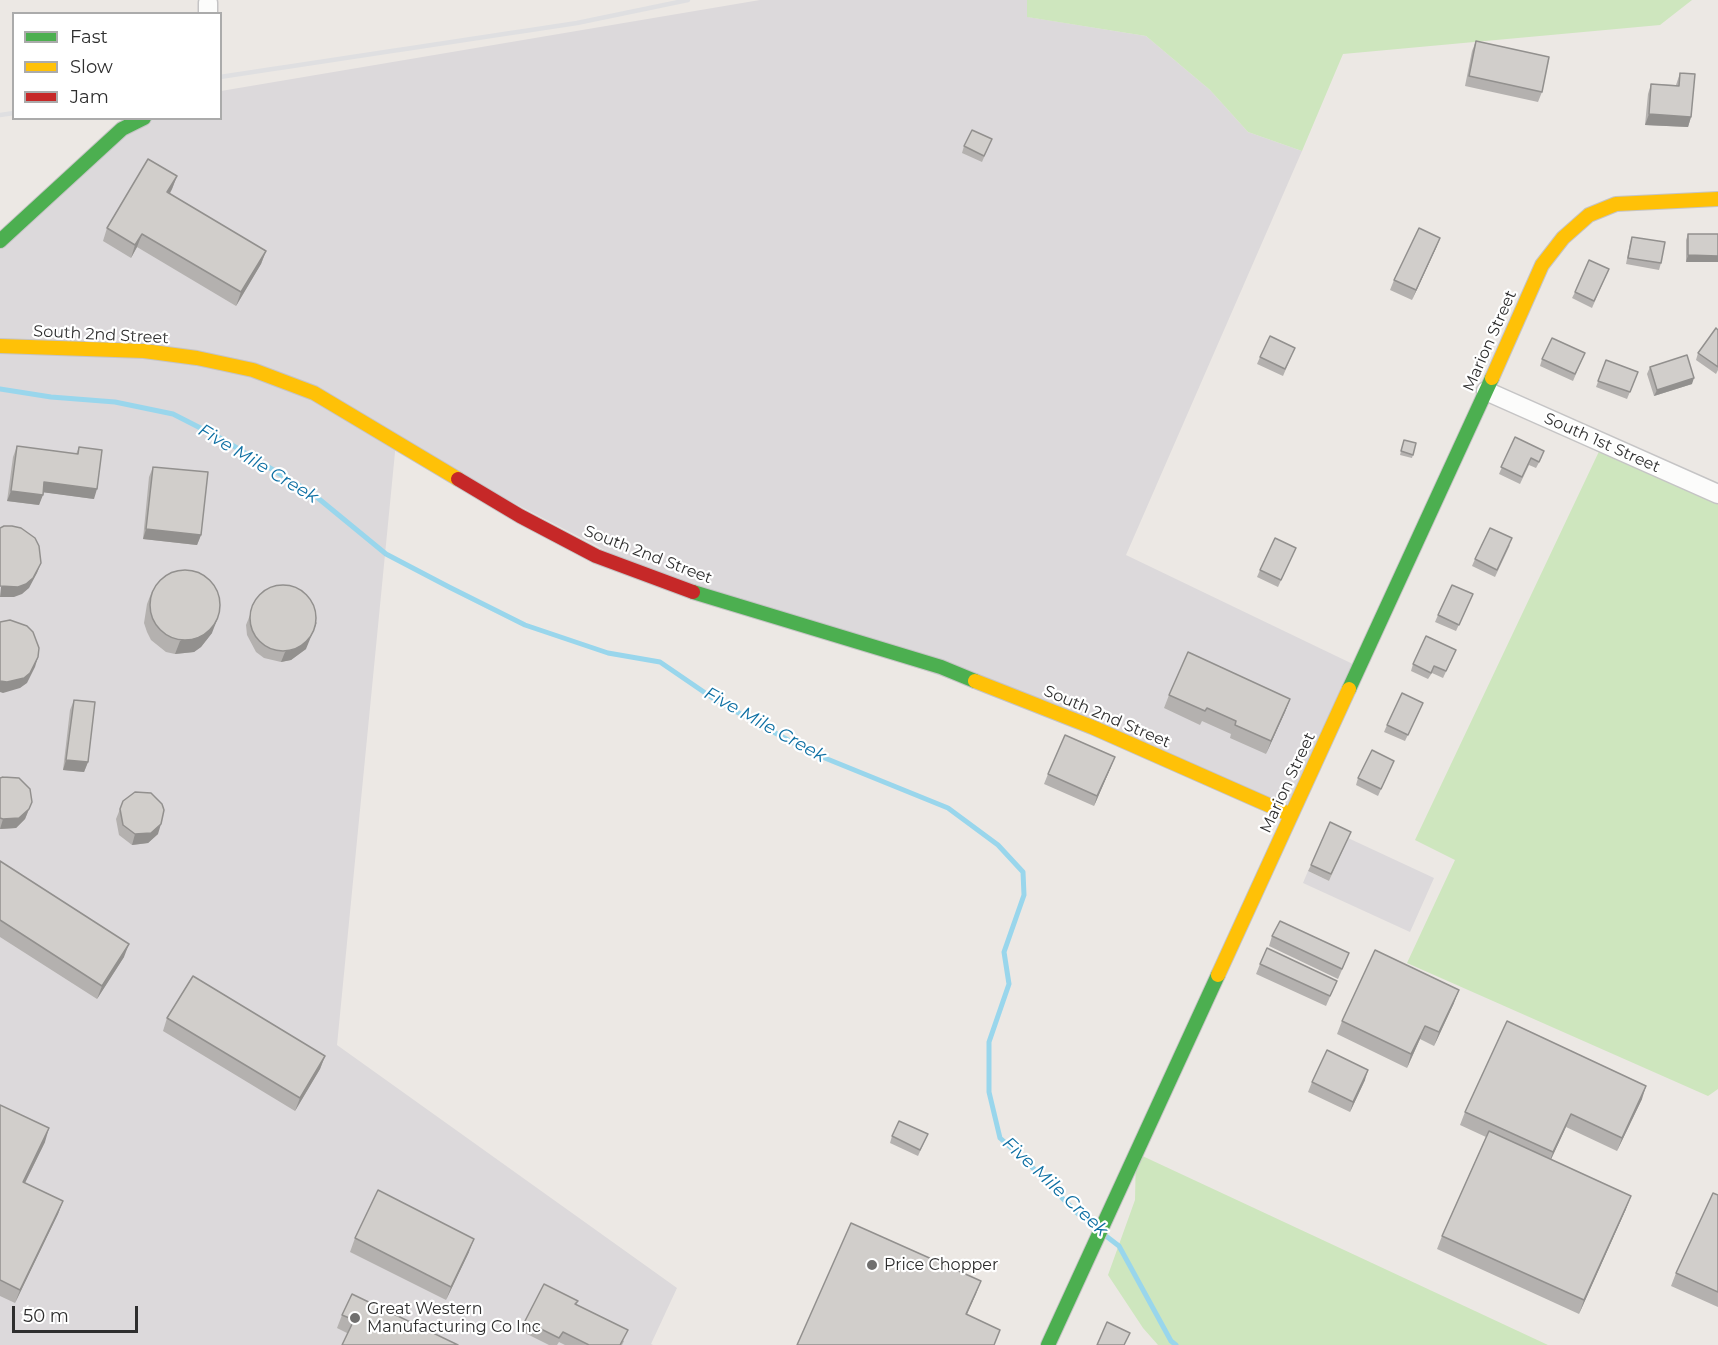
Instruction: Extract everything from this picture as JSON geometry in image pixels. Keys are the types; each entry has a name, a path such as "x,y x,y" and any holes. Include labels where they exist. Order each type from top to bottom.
{"street":[{"path":"0,241 122,129 140,120"},
{"name":"Marion Street","path":"1048,1345 1542,266 1563,238 1589,214 1616,204 1718,199"},
{"name":"South 2nd Street","path":"0,346 144,351 197,358 253,370 314,393 520,516 596,556 674,586 941,667 1092,727 1292,815"},
{"name":"South 1st Street","path":"1486,391 1718,494"}],"shaded area":[{"path":"760,0 1027,0 1028,17 1146,36 1210,90 1248,132 1302,151 1126,555 1359,667 1291,815 1092,727 674,586 396,442 337,1045 677,1288 651,1344 653,1345 0,1345 0,241 143,120 222,120 222,91"},
{"path":"1348,838 1434,878 1410,932 1303,883 1308,871 1329,881"}],"green space":[{"path":"1027,0 1692,0 1660,25 1343,54 1302,151 1248,132 1210,90 1146,36 1027,17"},
{"path":"1603,443 1718,494 1718,1089 1708,1096 1407,963 1455,860 1415,840"},
{"path":"1136,1153 1548,1345 1158,1345 1143,1328 1108,1275 1135,1200"}],"building":[{"path":"1476,41 1549,57 1542,92 1469,76"},
{"path":"1680,73 1695,74 1691,117 1649,114 1651,84 1679,86"},
{"path":"972,130 992,139 984,156 964,146"},
{"path":"148,159 177,176 167,192 266,251 241,292 142,234 135,245 107,228"},
{"path":"1419,228 1440,238 1416,290 1394,280"},
{"path":"1688,234 1718,234 1718,256 1688,255"},
{"path":"1632,237 1665,242 1661,263 1628,258"},
{"path":"1589,260 1609,269 1594,301 1575,292"},
{"path":"1716,328 1718,330 1718,367 1698,353"},
{"path":"1270,336 1295,348 1285,369 1260,357"},
{"path":"1552,338 1585,353 1575,374 1542,359"},
{"path":"1687,355 1694,378 1657,390 1650,367"},
{"path":"1606,360 1638,372 1630,392 1598,381"},
{"path":"1515,437 1544,451 1539,462 1531,458 1522,477 1501,467"},
{"path":"1404,440 1416,443 1413,455 1401,451"},
{"path":"17,446 78,454 79,447 102,450 97,489 44,482 43,495 11,491"},
{"path":"153,467 208,472 201,535 146,529"},
{"path":"4,526 21,528 35,538 39,546 41,563 33,578 18,587 0,586 0,528"},
{"path":"1490,528 1512,538 1497,570 1475,559"},
{"path":"1275,538 1296,548 1281,580 1260,570"},
{"path":"178,570 192,570 205,576 214,585 220,598 218,618 210,630 192,640 178,640 165,634 156,625 150,612 150,598 156,585 165,576"},
{"path":"283,585 296,588 306,595 313,605 316,618 313,631 306,641 296,648 283,651 270,648 260,641 253,631 250,618 253,605 260,595 270,588"},
{"path":"1452,585 1473,594 1459,625 1438,615"},
{"path":"10,620 27,626 33,632 39,648 38,657 30,673 24,678 7,682 0,681 0,622"},
{"path":"1426,636 1456,650 1446,671 1434,666 1431,673 1413,664"},
{"path":"1188,652 1290,699 1271,741 1235,725 1236,721 1207,708 1205,711 1169,695"},
{"path":"1402,693 1423,703 1408,735 1387,725"},
{"path":"74,700 95,702 88,762 66,760"},
{"path":"1065,735 1115,757 1097,796 1048,774"},
{"path":"1372,750 1394,761 1381,789 1358,778"},
{"path":"0,778 19,778 30,789 32,802 29,809 19,818 0,818"},
{"path":"135,792 151,793 162,804 164,810 161,824 151,833 135,834 123,825 120,809 123,801"},
{"path":"1330,822 1351,832 1331,874 1311,865"},
{"path":"0,861 129,944 102,986 0,920"},
{"path":"1280,921 1349,953 1342,969 1272,936"},
{"path":"1267,948 1337,981 1330,996 1260,964"},
{"path":"1375,950 1459,990 1439,1032 1425,1026 1411,1054 1342,1021"},
{"path":"193,976 325,1056 300,1098 167,1018"},
{"path":"1507,1021 1646,1086 1622,1138 1571,1114 1553,1152 1465,1112"},
{"path":"1327,1050 1368,1070 1353,1102 1312,1082"},
{"path":"0,1105 49,1128 23,1182 63,1201 20,1290 0,1280"},
{"path":"899,1121 928,1134 920,1150 892,1136"},
{"path":"1489,1131 1631,1196 1584,1300 1442,1236"},
{"path":"378,1190 474,1239 451,1287 355,1238"},
{"path":"1713,1193 1718,1195 1718,1292 1676,1273"},
{"name":"Price Chopper","path":"851,1223 981,1281 966,1314 1000,1330 994,1345 797,1345"},
{"path":"544,1284 578,1301 575,1304 628,1330 620,1345 589,1345 563,1332 559,1338 525,1321"},
{"path":"352,1294 458,1345 342,1345 354,1320 342,1315"},
{"path":"1107,1322 1130,1333 1124,1345 1097,1345"}],"waterway":[{"name":"Five Mile Creek","path":"0,389 51,397 115,402 173,414 222,439 313,494 386,554 449,587 525,625 608,653 660,662 717,701 810,752 948,808 998,845 1023,872 1024,895 1004,952 1009,984 989,1042 989,1092 1000,1138 1094,1227"},
{"name":"Five Mile Creek","path":"1106,1236 1119,1246 1171,1341 1176,1345"}],"railway":[{"path":"222,77 577,23 688,0"},
{"path":"0,115 12,113"}],"traffic: fast":[{"path":"0,241 122,129 140,120"},
{"path":"1349,689 1492,378"},
{"path":"693,592 941,667 975,681"},
{"path":"1048,1345 1218,975"}],"traffic: slow":[{"path":"1492,378 1542,265 1563,238 1589,215 1616,204 1718,199"},
{"path":"0,346 144,351 197,358 253,370 314,393 458,479"},
{"path":"975,681 1092,727 1291,815"},
{"path":"1218,975 1349,689"}],"traffic: jam":[{"path":"458,479 520,516 596,556 693,592"}],"place":[{"name":"Price Chopper","path":"872,1265"},
{"name":"Great Western Manufacturing Co Inc","path":"355,1318"}]}
